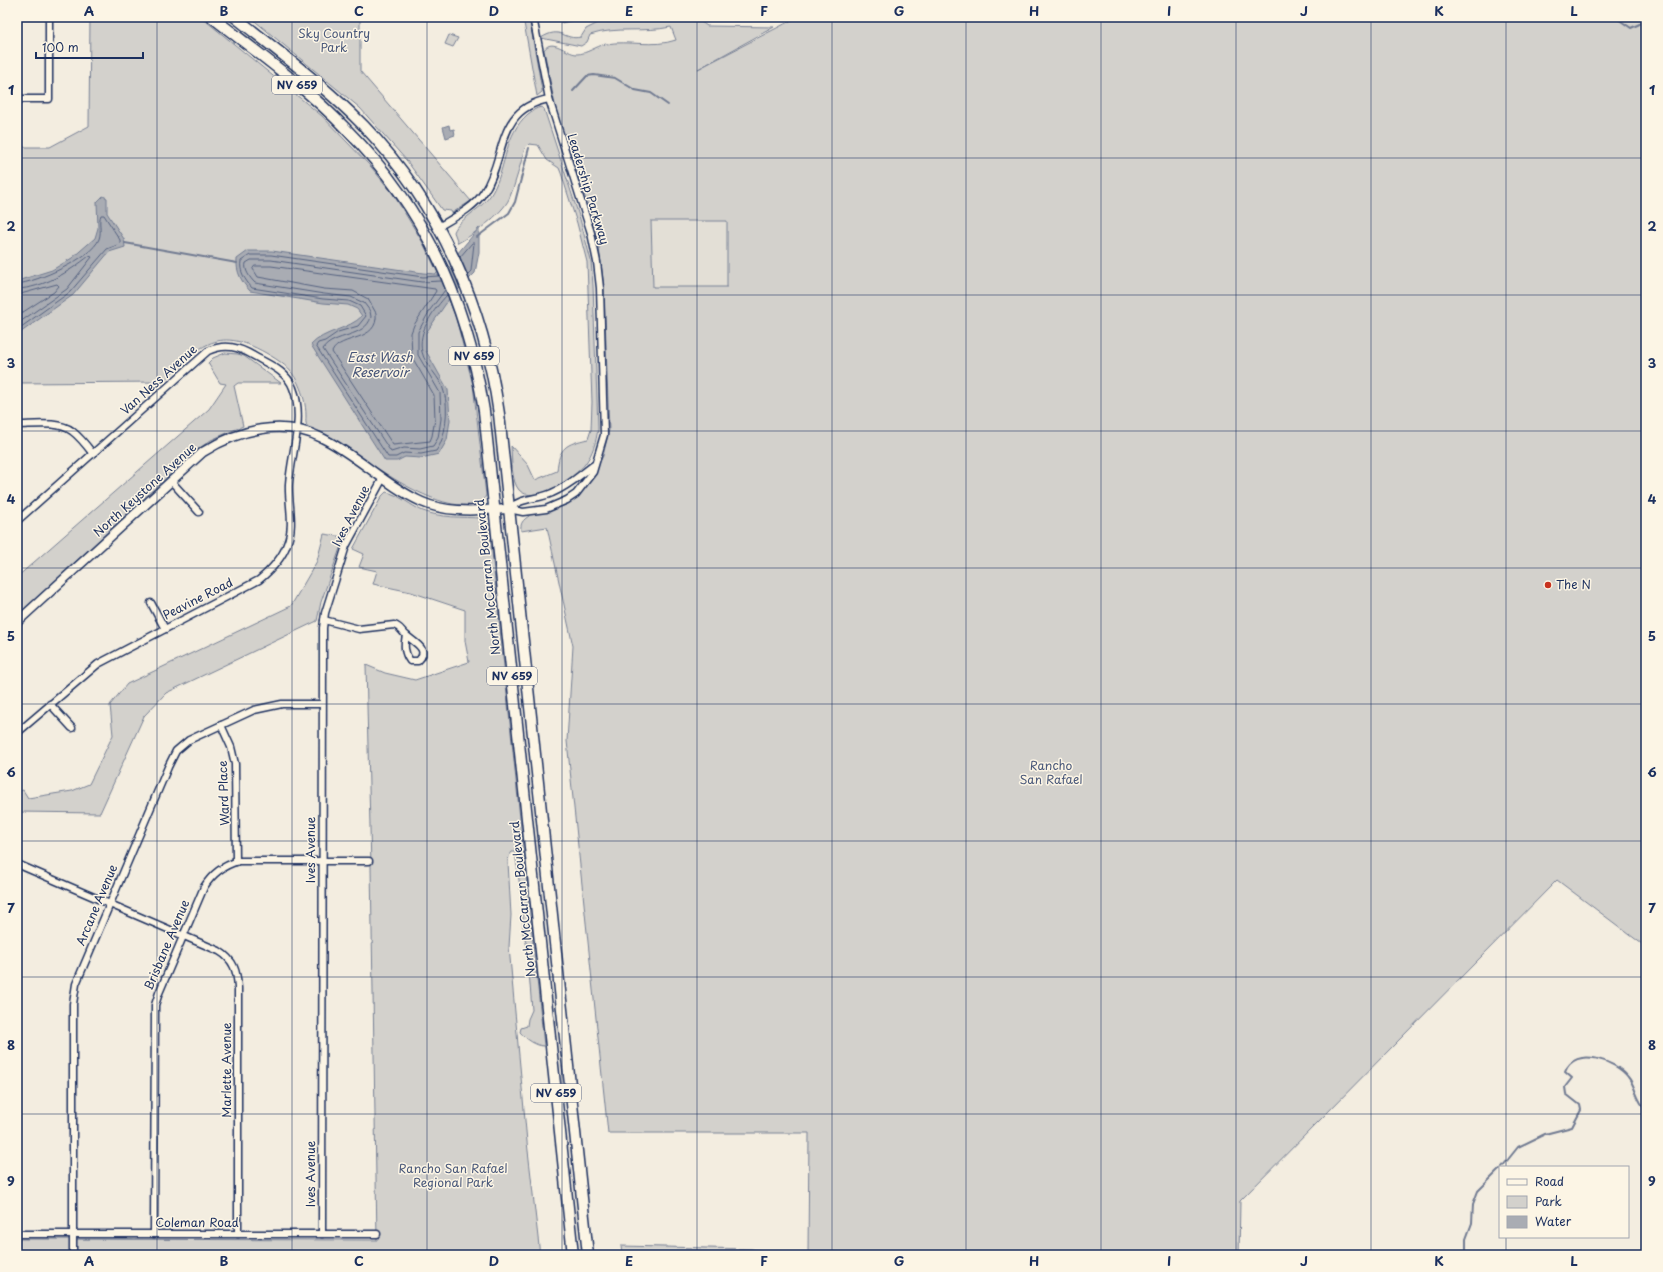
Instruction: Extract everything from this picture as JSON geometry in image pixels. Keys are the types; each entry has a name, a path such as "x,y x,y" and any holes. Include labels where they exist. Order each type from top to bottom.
{"main road":[{"name":"North McCarran Boulevard","path":"212,17 314,99 347,129 376,160 414,214 426,234 450,282 470,340 484,411 574,1255"},
{"name":"NV 659","path":"235,17 325,89 365,127 405,174 438,227 450,250 472,302 488,352 499,414 588,1255"},
{"path":"414,214 432,227 438,227"},
{"path":"426,234 434,234 450,250"},
{"path":"539,930 553,928"}],"street":[{"path":"17,99 49,99 49,17"},
{"name":"Leadership Parkway","path":"509,509 523,512 536,511 555,506 567,500 582,487 592,472 602,446 604,422 600,288 597,262 591,233 548,99 533,17"},
{"path":"438,227 471,207 479,199 489,183 503,138 512,121 525,108 539,101 548,99"},
{"name":"Van Ness Avenue","path":"17,521 202,356 208,351 222,346 231,346 248,352 280,371 288,378 297,399 296,430"},
{"path":"17,425 50,425 66,428 78,436 93,454"},
{"name":"North Keystone Avenue","path":"17,622 203,452 228,438 261,429 296,430 315,435 328,441 408,495 434,506 457,510 509,509"},
{"name":"Peavine Road","path":"17,733 98,664 260,580 276,564 288,544 290,535 291,523 289,485 296,430"},
{"name":"Leadership Parkway","path":"509,509 521,500 542,497 571,484 594,465"},
{"name":"Ives Avenue","path":"322,1234 322,704 324,620 349,540 383,478"},
{"path":"171,481 199,512"},
{"path":"151,603 165,629"},
{"path":"324,620 359,629 394,625 400,627 406,635"},
{"path":"50,704 72,728"},
{"name":"Arcane Avenue","path":"73,1255 74,994 78,976 172,758 179,748 189,740 263,707 282,704 322,704"},
{"name":"Ward Place","path":"221,725 231,747 235,764 236,862"},
{"name":"Brisbane Avenue","path":"154,1234 154,1012 159,993 183,935 200,896 210,878 223,867 236,862 369,861"},
{"name":"Marlette Avenue","path":"17,864 183,935 223,954 233,964 237,977 238,1234"},
{"name":"Coleman Road","path":"17,1234 376,1234"}],"shaded area":[{"path":"651,221 727,221 727,287 653,287"}],"green space":[{"path":"90,17 201,17 322,116 372,168 393,194 422,241 439,275 456,318 473,385 486,495 483,502 466,505 448,503 429,497 390,476 341,444 311,429 306,423 304,399 298,383 292,373 280,362 266,353 248,345 233,341 220,340 198,350 162,382 17,383 17,147 50,147 89,126"},
{"name":"Sky Country Park","path":"250,17 360,17 360,71 471,201 452,213 451,211 442,210 407,161 360,108"},
{"path":"523,17 529,17 542,90 542,92 537,96"},
{"name":"Rancho San Rafael","path":"671,17 694,17 707,26 774,27 698,69 798,17 1646,17 1646,947 1557,880 1240,1201 1239,1255 808,1255 809,1133 608,1133 567,741 573,646 547,527 521,531 522,522 529,516 529,514 559,507 590,480 603,456 609,430 604,287 599,248 588,206 557,115 544,50 547,46 551,45 577,54 584,53 606,44 650,44 676,40 671,27 650,30 600,32 590,35 587,42 581,46 541,38 548,34 554,33 575,38 581,37 586,29 602,21 609,22 629,18 647,21 671,19","holes":["651,221 727,221 727,287 653,287"]},
{"path":"449,35 458,38 453,47 445,44"},
{"path":"541,107 544,109 580,219 591,261 598,429 592,452 580,470 554,488 534,495 526,494 519,490 516,486 512,470 511,446 528,465 535,480 557,471 560,457 565,448 574,443 588,439 591,430 592,402 587,262 577,223 559,168 547,160 538,145 529,144 525,148 509,199 500,211 479,230 458,243 454,232 461,222 489,197 498,181 514,131 528,114"},
{"path":"225,353 244,356 281,383 238,383 234,386 243,426 211,440 194,452 17,616 17,577 209,409 226,384 220,383 208,363 213,358"},
{"name":"Rancho San Rafael Regional Park","path":"386,492 395,495 423,511 452,517 482,518 489,524 544,1046 531,1042 520,1032 521,1028 527,1026 532,1010 527,946 523,933 523,908 515,852 512,852 509,856 508,862 511,915 509,947 527,1142 540,1255 17,1255 17,1239 377,1240 366,665 385,673 415,680 469,662 465,641 465,610 411,592 373,584 377,571 359,567 364,554 353,549 382,496"},
{"path":"324,534 344,537 321,602 317,621 166,693 144,716 100,813 17,812 17,792 23,790 28,798 72,791 89,784 113,735 110,705 127,684 291,606 317,561"},
{"path":"621,1246 751,1249 788,1255 622,1255"}],"water":[{"path":"560,17 575,17 575,20 561,23"},
{"path":"449,125 450,130 454,129 455,135 446,138 443,127"},
{"path":"103,196 107,198 107,213 124,239 125,247 109,252 73,295 17,335 17,281 52,270 72,258 95,238 98,228 97,202"},
{"name":"East Wash Reservoir","path":"479,228 479,252 475,273 449,299 426,333 426,351 448,390 450,420 447,440 439,454 421,458 405,457 397,461 385,461 311,345 322,336 357,320 362,316 357,309 348,305 323,303 250,291 240,276 237,268 237,259 248,251 272,251 435,274 450,267 457,254"}],"waterway":[{"path":"1615,17 1631,28 1646,21"},
{"path":"573,91 587,76 594,75 615,78 635,90 651,93 668,105"},
{"path":"477,237 509,213 515,202 529,148"},
{"path":"125,243 237,263"},
{"path":"1503,1166 1518,1147 1545,1134 1572,1127 1581,1110 1580,1105 1566,1094 1565,1087 1572,1078 1565,1072 1570,1064 1577,1059 1586,1057 1596,1058 1605,1061 1622,1071 1631,1081 1640,1102 1646,1109"},
{"path":"1466,1255 1466,1239 1472,1223 1473,1204 1478,1191 1499,1170"}],"place":[{"name":"The N","path":"1548,585"}]}
